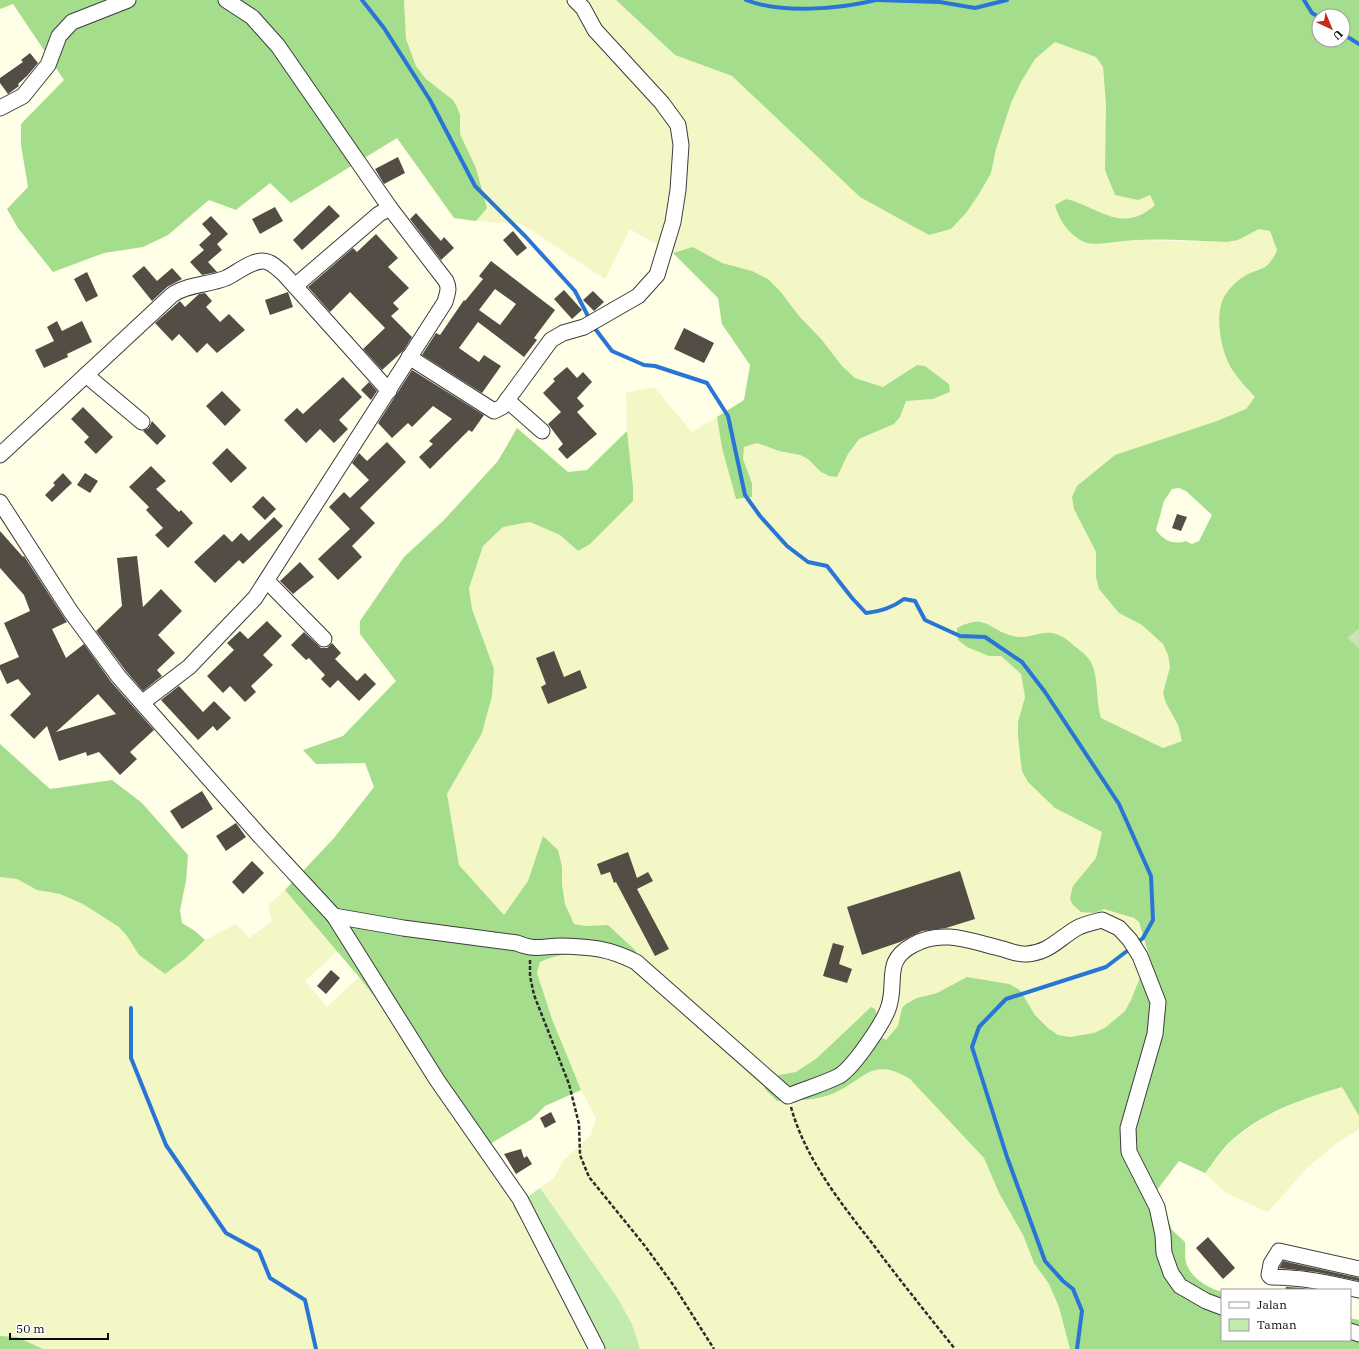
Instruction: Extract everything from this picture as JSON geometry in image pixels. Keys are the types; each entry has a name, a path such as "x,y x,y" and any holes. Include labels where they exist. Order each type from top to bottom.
{"street":[{"path":"0,108 23,96 48,65 59,36 72,22 128,0"},
{"path":"143,702 189,667 255,598 444,302 448,286 390,208 278,46 252,17 226,0"},
{"path":"409,357 494,412 507,400 546,345 563,332 584,327 638,296 658,275 673,222 678,190 680,134 678,125 671,113 595,30 583,8 575,0"},
{"path":"295,286 379,214 390,208"},
{"path":"0,455 177,291 216,282 256,262 264,261 275,267 295,286 389,390"},
{"path":"86,374 142,422"},
{"path":"507,400 542,431"},
{"path":"0,502 71,612 119,677 334,916 437,1080 520,1198 597,1349"},
{"path":"267,581 324,639"},
{"path":"334,916 403,928 516,943 530,948 560,946 594,948 613,951 636,962 722,1040 788,1096 840,1075 874,1037 889,1008 892,996 893,966 901,954 912,945 927,939 949,935 1025,954 1041,951 1055,945 1078,928 1102,920 1119,928 1130,940 1140,956 1158,1002 1155,1034 1128,1128 1129,1152 1156,1207 1163,1235 1164,1254 1171,1273 1180,1286 1206,1301 1221,1307"},
{"path":"1359,1268 1279,1251 1271,1264 1269,1275 1271,1277 1295,1277 1359,1290"}],"path":[{"path":"530,948 530,976 534,994 569,1084 579,1124 580,1155 589,1177 645,1246 674,1286 714,1349"},
{"path":"788,1096 797,1128 817,1166 852,1218 955,1349"}],"green space":[{"path":"0,0 404,0 406,39 416,66 426,79 453,100 457,107 460,115 460,134 476,168 487,208 476,221 454,218 397,138 291,203 270,183 236,210 209,200 168,235 143,247 104,253 53,272 18,228 7,209 28,187 21,145 21,124 64,80 13,4 0,9"},
{"path":"404,0 616,0 675,55 732,76 860,197 991,173 996,149 1011,103 1021,82 1035,59 1055,42 1096,57 1103,67 1106,104 1156,205 1146,214 1134,218 1122,219 1098,213 1077,202 1065,199 1055,205 1058,217 1130,240 1227,242 1238,240 1259,229 1270,231 1277,250 1272,261 1264,269 1241,278 1224,297 1233,371 1255,397 1246,409 1217,421 1074,509 1096,552 1096,577 1119,613 1142,625 1163,644 1168,655 1170,667 1163,693 1166,703 1178,725 1182,741 1163,748 1100,718 1097,707 1051,633 1014,637 981,621 989,656 1001,656 1021,674 1025,697 1018,722 1055,808 1102,832 1096,858 1073,886 1093,913 1104,909 1134,918 1139,922 1149,955 1125,1011 1106,1027 1094,1033 1070,1037 1058,1035 1048,1028 1035,1015 1020,989 967,977 937,993 917,998 902,1008 899,1026 886,1040 878,1036 871,1007 817,1058 796,1072 773,1076 818,1099 833,1094 875,1069 900,1072 920,1087 984,1158 999,1193 1023,1235 1034,1263 1049,1284 1059,1307 1070,1349 640,1349 632,1324 617,1297 540,1188 554,1178 562,1162 591,1135 596,1118 581,1090 552,1019 537,973 540,962 551,957 582,953 608,925 586,926 574,924 565,904 562,884 562,867 544,836 528,881 504,915 459,865 447,794 482,733 492,696 494,669 472,609 469,587 483,546 503,527 530,522 560,535 578,551 590,544 633,501 633,486 627,431 626,393 654,387 692,432 717,417 722,448 736,499 752,497 752,483 743,459 744,447 757,443 779,451 800,455 808,459 821,472 829,476 837,477 848,454 859,439 894,424 900,417 906,401 933,399 950,392 949,384 925,366 917,365 883,387 855,378 842,366 822,340 752,271 722,263 693,247 673,253 630,229 605,279 522,224 476,221 487,208 476,168 460,134 460,115 453,100 426,79 416,66 406,39"},
{"path":"616,0 1359,0 1359,629 1348,638 1359,648 1359,1116 1342,1087 1299,1101 1271,1113 1234,1138 1205,1173 1179,1161 1157,1190 1172,1230 1185,1242 1185,1260 1191,1273 1200,1282 1221,1292 1221,1341 1351,1341 1351,1318 1359,1320 1359,1349 1070,1349 1059,1307 1049,1284 1034,1263 1023,1235 999,1193 984,1158 910,1079 897,1072 886,1069 877,1070 860,1077 843,1089 832,1094 819,1098 798,1100 777,1101 764,1088 773,1076 796,1072 817,1058 871,1007 875,1009 877,1016 878,1036 886,1040 898,1026 902,1008 906,1004 917,998 937,993 967,977 1009,984 1020,990 1035,1015 1048,1028 1058,1035 1070,1037 1094,1033 1106,1027 1125,1011 1149,955 1139,922 1134,918 1104,909 1094,913 1081,912 1072,904 1070,898 1073,886 1096,858 1102,832 1055,808 1028,782 1022,771 1018,737 1018,722 1025,697 1021,674 1001,656 989,656 967,647 958,640 957,628 975,622 981,622 1004,633 1018,637 1043,633 1052,633 1061,636 1087,657 1094,669 1101,718 1163,748 1182,741 1178,725 1166,703 1163,693 1170,667 1168,655 1163,644 1142,625 1119,613 1099,589 1096,577 1096,552 1074,509 1072,497 1077,486 1115,455 1217,421 1246,409 1255,397 1233,371 1225,355 1219,324 1221,305 1224,297 1231,287 1246,275 1262,269 1270,263 1277,250 1270,231 1259,229 1238,240 1227,242 1157,240 1094,244 1086,243 1077,238 1061,221 1056,210 1055,205 1066,199 1110,216 1121,218 1132,218 1143,214 1155,205 1150,195 1138,200 1115,195 1105,170 1106,104 1103,67 1096,57 1055,42 1035,59 1021,82 1011,103 996,149 991,173 966,213 951,229 929,235 860,197 732,76 675,55","holes":["1179,488 1186,491 1212,515 1199,541 1192,544 1186,541 1177,543 1169,541 1162,537 1156,530 1164,501 1172,489"]},
{"path":"693,247 722,263 752,271 768,279 780,291 799,316 822,340 842,366 855,378 883,387 917,365 925,366 949,384 950,392 933,399 906,401 900,417 894,424 859,439 848,454 837,477 829,476 821,472 808,459 800,455 779,451 757,443 744,447 743,459 752,483 752,497 736,499 722,448 717,417 744,400 750,365 722,324 718,298 673,253"},
{"path":"517,428 568,472 587,470 627,431 633,486 633,501 590,544 578,551 560,535 530,522 503,527 483,546 469,588 472,609 494,669 492,696 482,733 447,794 459,865 504,915 528,881 543,836 558,850 562,867 562,884 565,904 574,924 586,926 608,925 636,951 636,968 614,957 593,953 566,954 540,962 537,973 552,1019 581,1090 545,1106 532,1119 480,1150 399,1028 359,977 285,890 334,838 374,787 365,763 316,764 303,750 343,736 396,681 360,634 360,621 404,557 444,520 498,461"},
{"path":"1359,629 1359,648 1348,638"},
{"path":"0,744 50,789 112,780 142,803 188,855 186,881 180,910 182,923 195,931 205,940 186,958 165,974 139,955 127,936 119,927 83,904 60,894 37,890 17,879 0,877"},
{"path":"0,877 17,879 37,890 60,894 83,904 119,927 127,936 139,955 165,974 186,958 205,940 236,924 249,938 272,922 268,905 285,890 338,951 305,981 327,1007 359,977 399,1028 480,1150 524,1223 590,1349 43,1349 5,1336 0,1336"},
{"path":"1342,1087 1359,1116 1359,1129 1337,1143 1307,1168 1268,1212 1226,1193 1205,1173 1234,1138 1269,1115 1310,1096"},
{"path":"540,1188 617,1297 632,1324 640,1349 590,1349 524,1223 513,1207"},
{"path":"0,1336 17,1337 43,1349 0,1349"}],"building":[{"path":"30,53 38,63 18,84 19,86 8,94 0,83 0,78 23,62 21,60"},
{"path":"398,157 405,173 384,184 375,169"},
{"path":"329,205 340,216 302,250 293,240"},
{"path":"275,207 283,221 260,234 252,219"},
{"path":"416,213 441,241 444,237 454,248 441,260 410,219"},
{"path":"211,216 228,234 217,244 222,250 208,262 217,272 202,275 190,262 204,250 199,245 211,234 202,224"},
{"path":"513,231 527,248 517,256 503,240"},
{"path":"376,234 398,258 388,267 409,288 393,303 399,309 391,316 412,337 404,350 382,370 363,349 385,328 350,292 330,312 308,287 353,248 357,252"},
{"path":"491,261 555,310 534,338 537,340 524,357 478,322 459,348 479,362 484,355 501,366 482,393 422,355 436,333 440,335 464,300 465,301 483,279 479,276","holes":["495,289 516,304 500,325 479,310"]},
{"path":"144,266 157,281 172,268 182,279 167,287 152,301 132,276"},
{"path":"87,272 98,296 86,302 74,279"},
{"path":"564,290 582,310 572,319 554,299"},
{"path":"593,291 604,302 594,311 583,300"},
{"path":"288,292 293,307 270,315 265,300"},
{"path":"205,293 212,301 206,307 220,322 229,314 245,330 217,353 207,343 197,353 179,334 172,341 155,323 180,301 185,307 199,294"},
{"path":"57,321 62,331 82,321 92,342 67,354 68,357 44,368 35,350 54,341 47,327"},
{"path":"684,328 714,343 704,363 674,349"},
{"path":"567,367 577,378 583,372 592,382 577,398 584,406 577,412 597,434 567,459 558,449 563,444 548,424 561,412 543,393 555,381 553,379"},
{"path":"412,370 484,415 472,432 469,430 430,469 419,457 433,444 429,441 452,419 433,406 412,427 408,423 392,438 378,423"},
{"path":"343,377 362,397 339,420 348,429 334,443 320,429 306,443 284,420 297,408 303,414"},
{"path":"369,382 377,391 371,400 361,390"},
{"path":"222,391 241,410 225,426 206,406"},
{"path":"83,407 113,437 96,454 84,442 89,437 71,419"},
{"path":"152,421 166,436 157,445 143,431 149,428"},
{"path":"387,442 406,462 360,508 375,523 352,546 362,557 338,580 318,559 350,529 329,507 344,492 350,498 369,480 352,463 359,453 367,461"},
{"path":"227,448 247,468 231,483 212,463"},
{"path":"151,466 166,481 156,489 179,512 181,510 193,523 168,548 155,535 163,528 146,510 149,507 129,487"},
{"path":"63,473 72,483 52,502 45,495 55,485 53,483"},
{"path":"85,473 98,481 90,493 77,485"},
{"path":"263,496 276,509 265,520 252,507"},
{"path":"1177,514 1187,517 1181,531 1172,528"},
{"path":"274,517 283,526 243,564 239,560 215,583 194,562 224,534 232,542 241,533 249,541"},
{"path":"0,531 23,557 24,556 67,622 52,629 66,658 84,644 112,683 154,730 130,752 137,759 120,775 99,752 87,756 86,752 59,761 47,726 34,739 10,715 31,694 18,679 7,684 0,669 0,665 19,657 4,623 30,611 24,595 0,568","holes":["98,694 116,714 56,732"]},
{"path":"137,556 143,607 161,589 182,611 158,635 175,653 157,670 162,676 143,691 96,631 122,606 117,558"},
{"path":"300,562 314,577 293,594 280,581"},
{"path":"267,621 282,636 263,655 273,665 251,686 256,692 245,702 230,686 223,693 207,676 234,650 227,643 240,631 248,639"},
{"path":"304,632 321,648 327,648 332,643 341,653 335,659 357,681 365,673 376,684 359,701 338,680 330,688 321,679 325,675 309,658 306,660 291,645"},
{"path":"554,651 564,677 580,670 587,688 548,704 541,687 546,684 536,658"},
{"path":"179,686 203,712 214,701 231,718 217,731 213,726 198,740 161,700"},
{"path":"202,791 213,809 182,829 170,811"},
{"path":"236,823 246,837 226,851 216,836"},
{"path":"628,852 637,878 648,872 653,881 637,889 669,949 655,956 616,882 614,883 610,872 601,875 597,864"},
{"path":"252,861 264,873 243,894 232,882"},
{"path":"960,871 975,919 946,928 922,931 900,942 862,955 847,907"},
{"path":"833,943 844,946 839,964 852,969 847,983 823,976"},
{"path":"331,970 340,978 326,994 317,986"},
{"path":"551,1112 556,1122 545,1128 540,1118"},
{"path":"521,1149 524,1158 527,1156 532,1164 516,1174 504,1154"},
{"path":"1208,1237 1235,1268 1223,1279 1196,1248"},
{"path":"1283,1261 1359,1278 1359,1281 1316,1272 1279,1268"},
{"path":"1286,1287 1309,1289 1285,1289"}],"waterway":[{"path":"362,0 384,28 430,100 475,186 526,237 575,291 590,320"},
{"path":"746,0 760,4 793,9 828,8 876,0"},
{"path":"877,0 940,2 975,8 1007,0"},
{"path":"1304,0 1311,11"},
{"path":"1351,39 1359,44"},
{"path":"593,326 612,351 644,365 655,366 707,383 728,416 745,495 760,516 787,546 808,562 827,566 866,613 886,609 904,599 915,601 925,620 960,636 985,637 1022,662 1045,692 1119,804 1151,876 1153,920 1143,938 1136,944"},
{"path":"1077,1349 1082,1311 1073,1289 1063,1281 1045,1261 1007,1157 972,1047 979,1027 1006,999 1106,967 1131,948"},
{"path":"131,1008 131,1058 166,1145 226,1233 259,1251 270,1278 305,1300 316,1349"}]}
